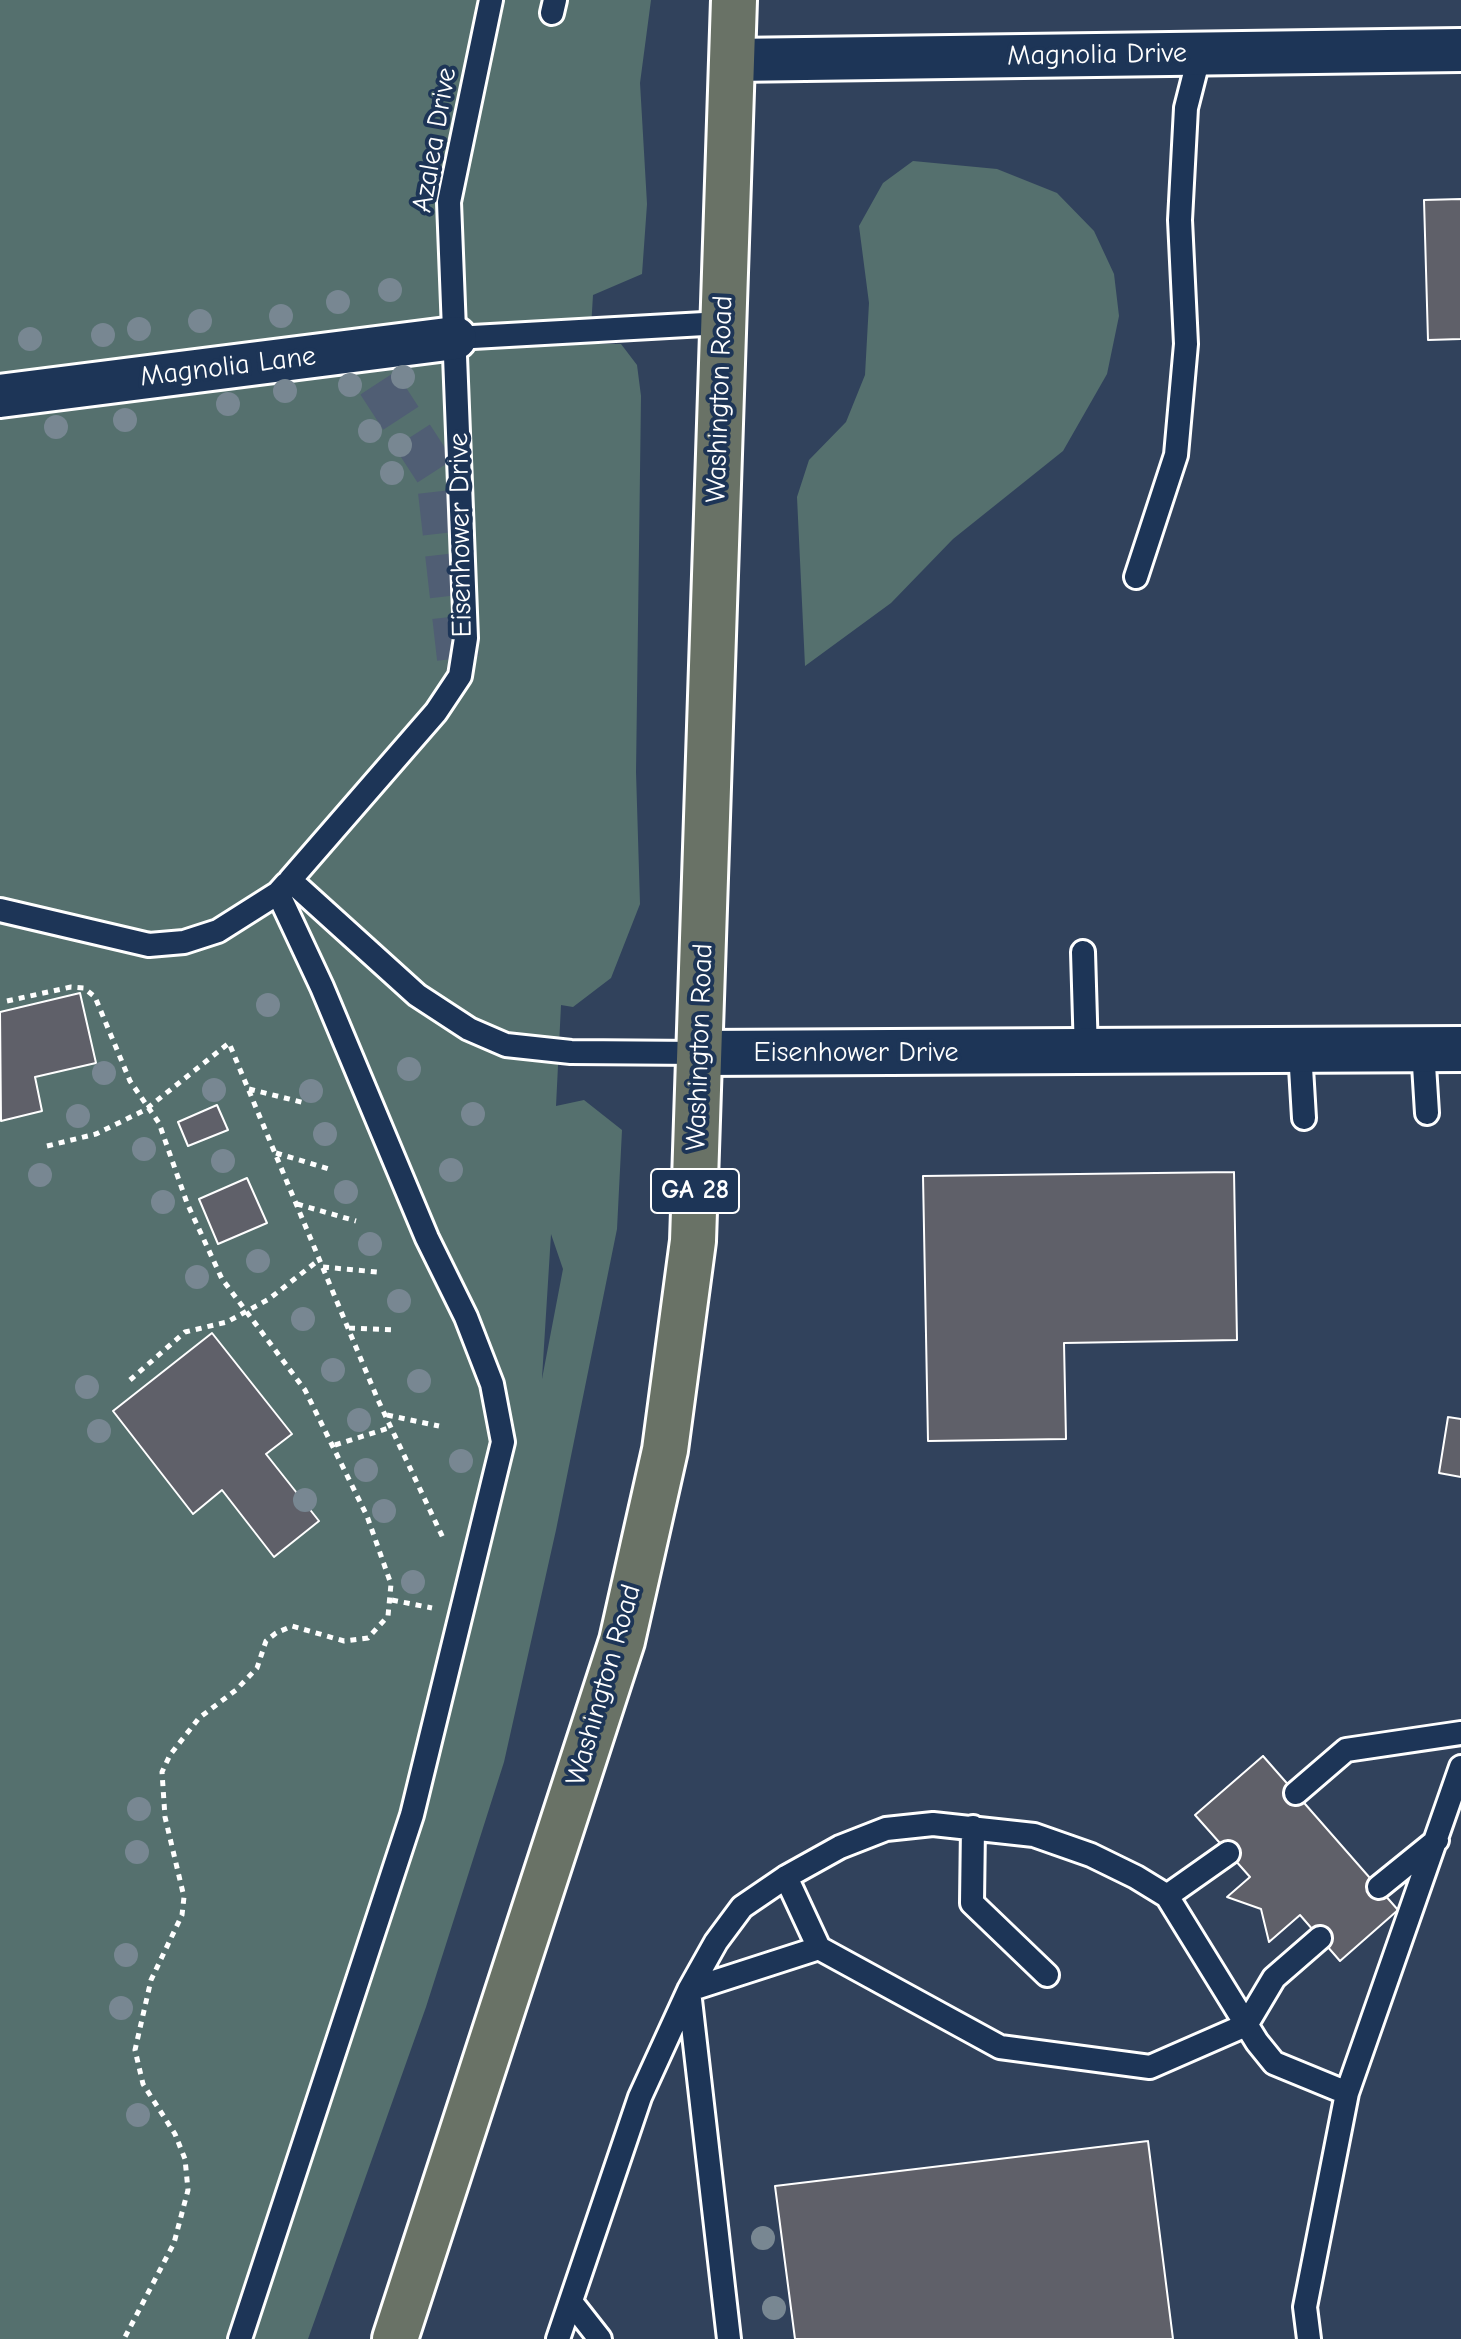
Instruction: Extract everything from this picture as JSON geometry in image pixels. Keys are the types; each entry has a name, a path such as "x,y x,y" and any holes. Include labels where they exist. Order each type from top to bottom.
{"main road":[{"name":"Washington Road","path":"395,2339 622,1641 665,1450 693,1241 734,0"}],"street":[{"name":"Magnolia Drive","path":"732,60 1461,50"},
{"name":"Magnolia Lane","path":"0,396 455,338"},
{"name":"Eisenhower Drive","path":"700,1053 1442,1049"}],"lane":[{"name":"Azalea Drive","path":"455,338 449,202 491,0"},
{"path":"1136,577 1176,455 1186,344 1180,220 1186,108 1200,53"},
{"path":"455,338 722,323"},
{"name":"Eisenhower Drive","path":"455,338 466,638 460,676 436,712 284,886 417,995 469,1029 506,1045 571,1052 700,1053"},
{"path":"0,910 149,945 184,942 218,931 284,886 322,987 427,1238 466,1317 492,1384 503,1442 412,1815 240,2339"},
{"path":"1083,952 1086,1053"},
{"path":"1427,1113 1442,1049"},
{"path":"1300,1051 1304,1118"},
{"path":"1296,1793 1346,1750 1461,1733"},
{"path":"1309,2339 1305,2307 1347,2093 1461,1767"},
{"path":"558,2339 640,2097 689,1990 716,1942 742,1907 786,1877 840,1847 886,1829 933,1824 1034,1835 1091,1855 1167,1896 1246,2025 1274,2063 1347,2093"},
{"path":"973,1827 972,1903 1047,1975"},
{"path":"1379,1887 1438,1838"},
{"path":"1167,1896 1228,1853"},
{"path":"786,1877 819,1948 1000,2047 1150,2067 1246,2025 1274,1978 1320,1938"},
{"path":"689,1990 819,1948"},
{"path":"689,1990 729,2339"},
{"path":"571,2302 600,2339"}],"path":[{"path":"7,1001 55,990 84,988 95,997 119,1059 149,1106 222,1279 305,1390 335,1445 367,1516 391,1584 388,1616 379,1629 356,1641 292,1626 266,1641 257,1668 236,1690 199,1718 170,1755 162,1772 165,1817 184,1897 182,1915 151,1980 135,2050 143,2084 175,2134 185,2159 188,2190 174,2243 124,2339"},
{"path":"47,1146 96,1134 149,1106 229,1043 386,1415 440,1526 447,1551"},
{"path":"248,1089 305,1103"},
{"path":"275,1153 332,1170"},
{"path":"296,1203 356,1221"},
{"path":"130,1380 185,1332 214,1326 269,1299 320,1259"},
{"path":"323,1267 377,1272"},
{"path":"349,1328 396,1330"},
{"path":"386,1415 439,1426"},
{"path":"335,1445 392,1427"}],"green space":[{"path":"0,0 651,0 640,83 647,204 642,274 593,295 590,344 621,344 637,365 641,396 636,772 640,904 611,978 573,1007 561,1005 556,1106 584,1100 622,1130 617,1229 556,1530 504,1762 426,2007 308,2339 0,2339","holes":["551,1234 563,1269 542,1379"]},
{"path":"913,161 997,169 1057,193 1094,231 1114,274 1119,316 1107,374 1063,451 953,539 891,603 805,666 797,497 809,460 846,422 865,375 869,303 859,226 883,183"}],"building":[{"path":"1461,199 1461,339 1428,340 1424,200"},
{"path":"80,993 96,1063 35,1077 42,1111 1,1121 0,1012"},
{"path":"217,1105 228,1130 188,1146 178,1122"},
{"path":"1234,1172 1237,1340 1064,1343 1066,1439 928,1441 923,1176"},
{"path":"247,1178 267,1223 218,1244 199,1199"},
{"path":"212,1333 292,1434 266,1454 319,1521 274,1557 222,1490 193,1514 113,1411"},
{"path":"1448,1417 1461,1419 1461,1477 1439,1473"},
{"path":"1263,1756 1398,1910 1340,1961 1300,1915 1269,1942 1261,1909 1227,1897 1250,1877 1195,1815"},
{"path":"1148,2141 1173,2339 795,2339 775,2186"}],"tunnel":[{"path":"378,383 437,474 460,676"}]}
